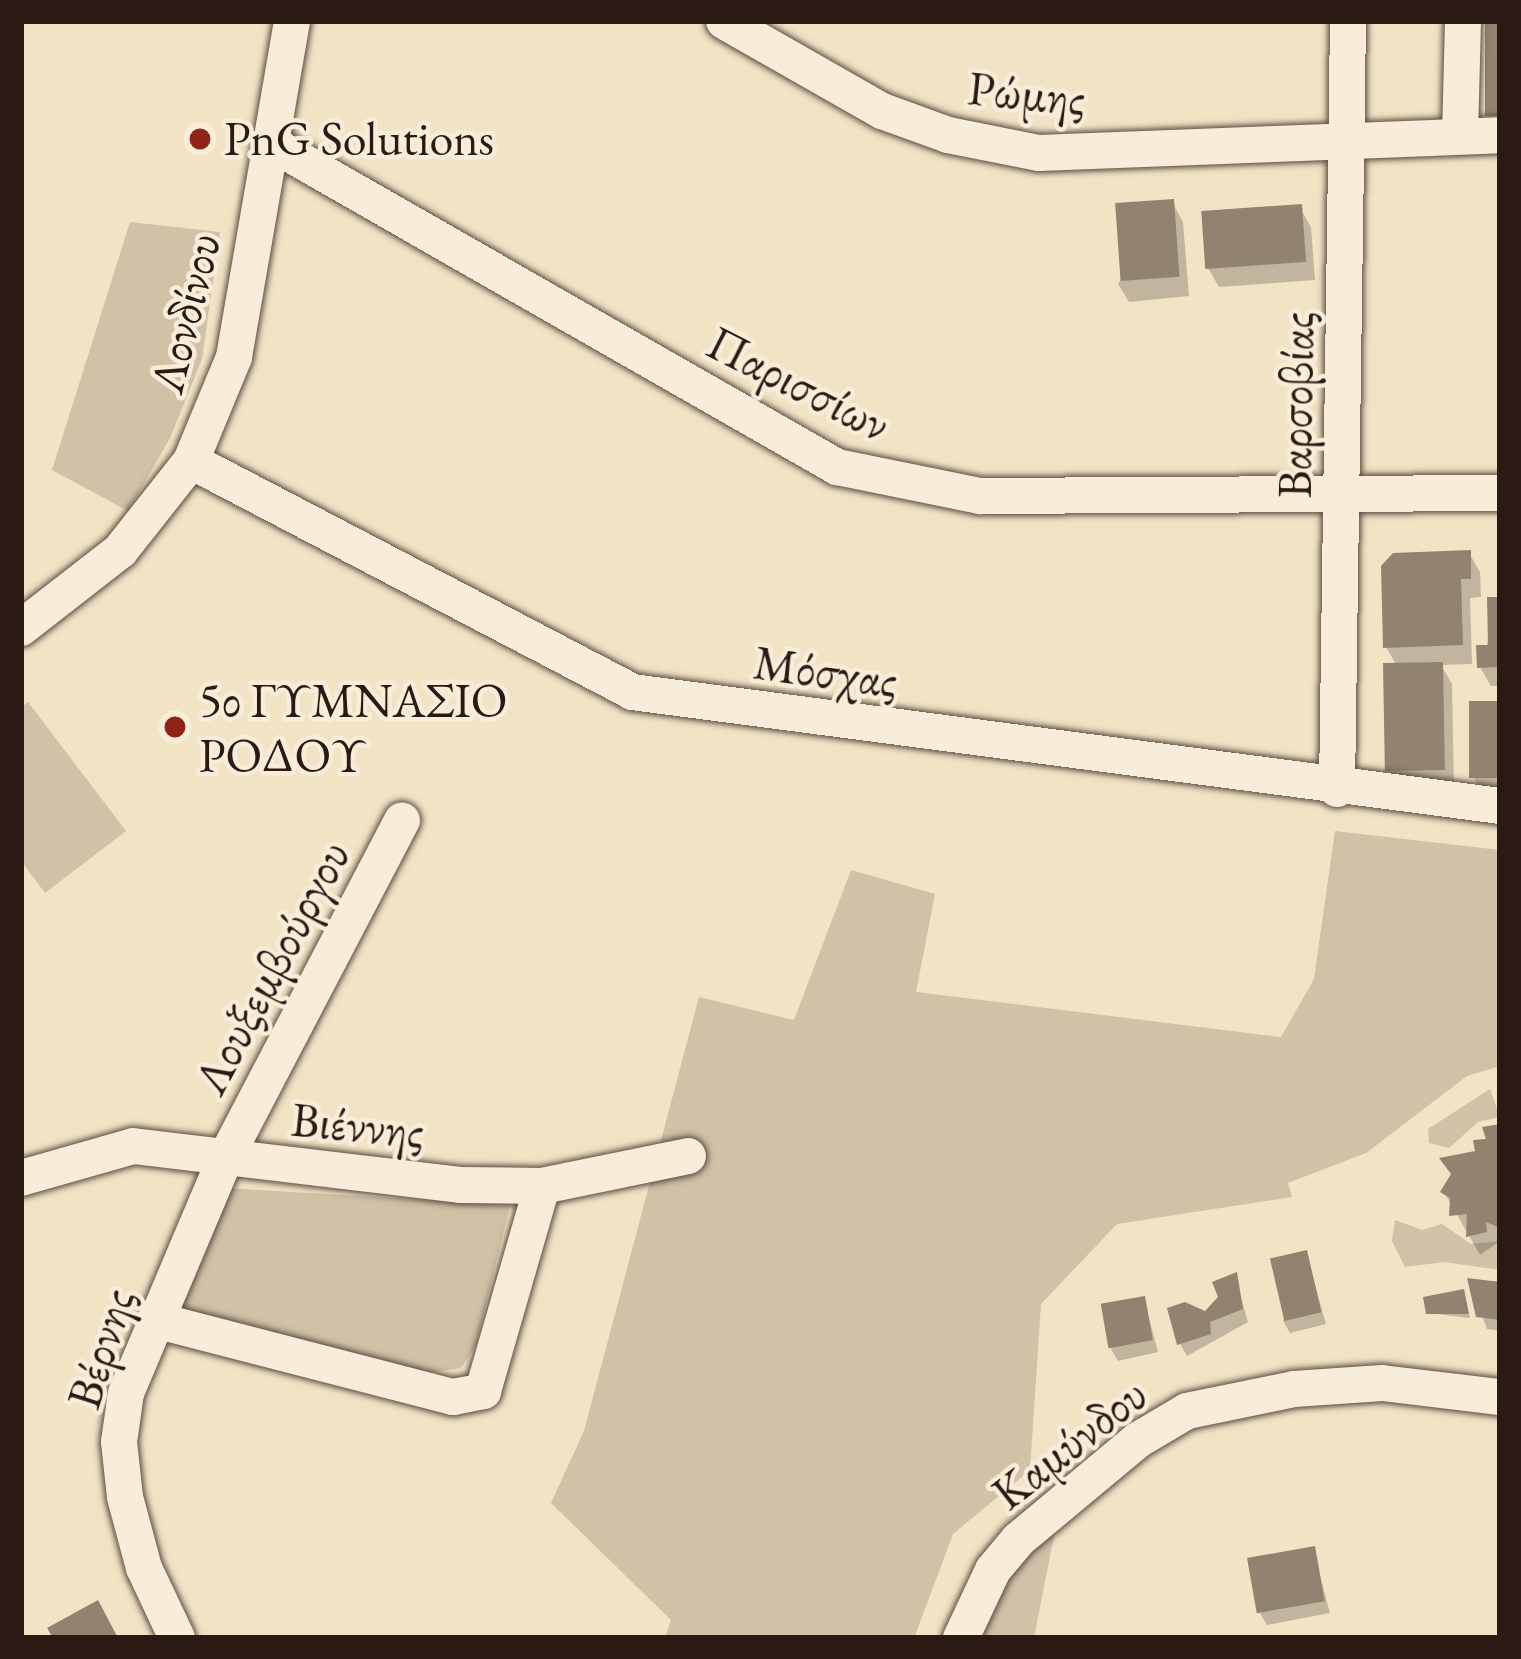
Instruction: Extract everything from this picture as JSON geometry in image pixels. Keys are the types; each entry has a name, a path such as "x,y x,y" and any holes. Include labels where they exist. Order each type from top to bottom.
{"street":[{"name":"Λονδίνου","path":"21,628 120,550 191,461 234,356 292,21"},
{"name":"Ρώμης","path":"724,21 882,111 1017,148 1500,135"},
{"name":"Βαρσοβίας","path":"1337,790 1348,21"},
{"path":"1460,136 1462,21"},
{"name":"Παρισσίων","path":"272,144 837,467 980,496 1500,493"},
{"name":"Μόσχας","path":"191,461 632,692 1337,790 1500,806"},
{"name":"Λουξεμβούργου","path":"225,1160 402,820"},
{"name":"Βιέννης","path":"21,1178 133,1146 225,1160 542,1186 688,1156"},
{"name":"Βέρνης","path":"177,1638 144,1568 119,1442 126,1393 225,1160"},
{"path":"155,1320 453,1396 483,1391 542,1186"},
{"name":"Καμύνδου","path":"961,1638 993,1570 1018,1540 1122,1452 1186,1411 1294,1389 1382,1383 1500,1397"}],"shaded area":[{"path":"130,222 220,232 202,359 170,438 128,511 52,470"},
{"path":"28,702 126,831 45,893 21,861 21,707"},
{"path":"1335,831 1500,850 1500,1066 1467,1076 1366,1153 1288,1183 1292,1197 1117,1224 1041,1304 1030,1470 953,1534 914,1638 665,1638 671,1620 551,1503 584,1431 699,997 794,1020 851,870 935,894 916,992 1281,1037 1314,979"},
{"path":"1490,1089 1500,1117 1478,1122 1449,1148 1429,1143 1428,1129"},
{"path":"225,1188 510,1205 476,1345 461,1368 427,1373 168,1308"},
{"path":"1395,1220 1422,1230 1442,1224 1471,1244 1500,1241 1500,1270 1444,1262 1405,1267 1392,1241"},
{"path":"1058,1515 1034,1638 956,1638"}],"building":[{"path":"1485,21 1500,21 1500,116 1485,116"},
{"path":"1174,199 1179,277 1121,281 1115,203"},
{"path":"1302,204 1306,262 1205,269 1201,211"},
{"path":"1471,550 1471,579 1461,579 1463,645 1383,648 1381,566 1393,553"},
{"path":"1487,597 1500,597 1500,667 1477,668 1476,645 1488,645"},
{"path":"1443,662 1445,770 1385,771 1383,663"},
{"path":"1469,701 1500,701 1500,778 1469,778"},
{"path":"1500,1124 1500,1228 1486,1222 1487,1232 1466,1237 1467,1214 1449,1216 1450,1198 1440,1192 1451,1174 1439,1158 1475,1151 1473,1140 1486,1139 1482,1127"},
{"path":"1307,1250 1321,1312 1284,1321 1270,1259"},
{"path":"1237,1272 1243,1309 1210,1322 1211,1334 1177,1345 1167,1308 1185,1302 1205,1311 1218,1297 1212,1282"},
{"path":"1467,1278 1500,1282 1500,1320 1476,1317"},
{"path":"1464,1289 1469,1314 1426,1314 1423,1297"},
{"path":"1145,1296 1153,1340 1108,1348 1101,1304"},
{"path":"1315,1546 1325,1601 1257,1613 1247,1558"},
{"path":"98,1600 118,1638 53,1638 47,1628"}],"place":[{"name":"PnG Solutions","path":"200,139"},
{"name":"5ο ΓΥΜΝΑΣΙΟ ΡΟΔΟΥ","path":"175,727"}]}
